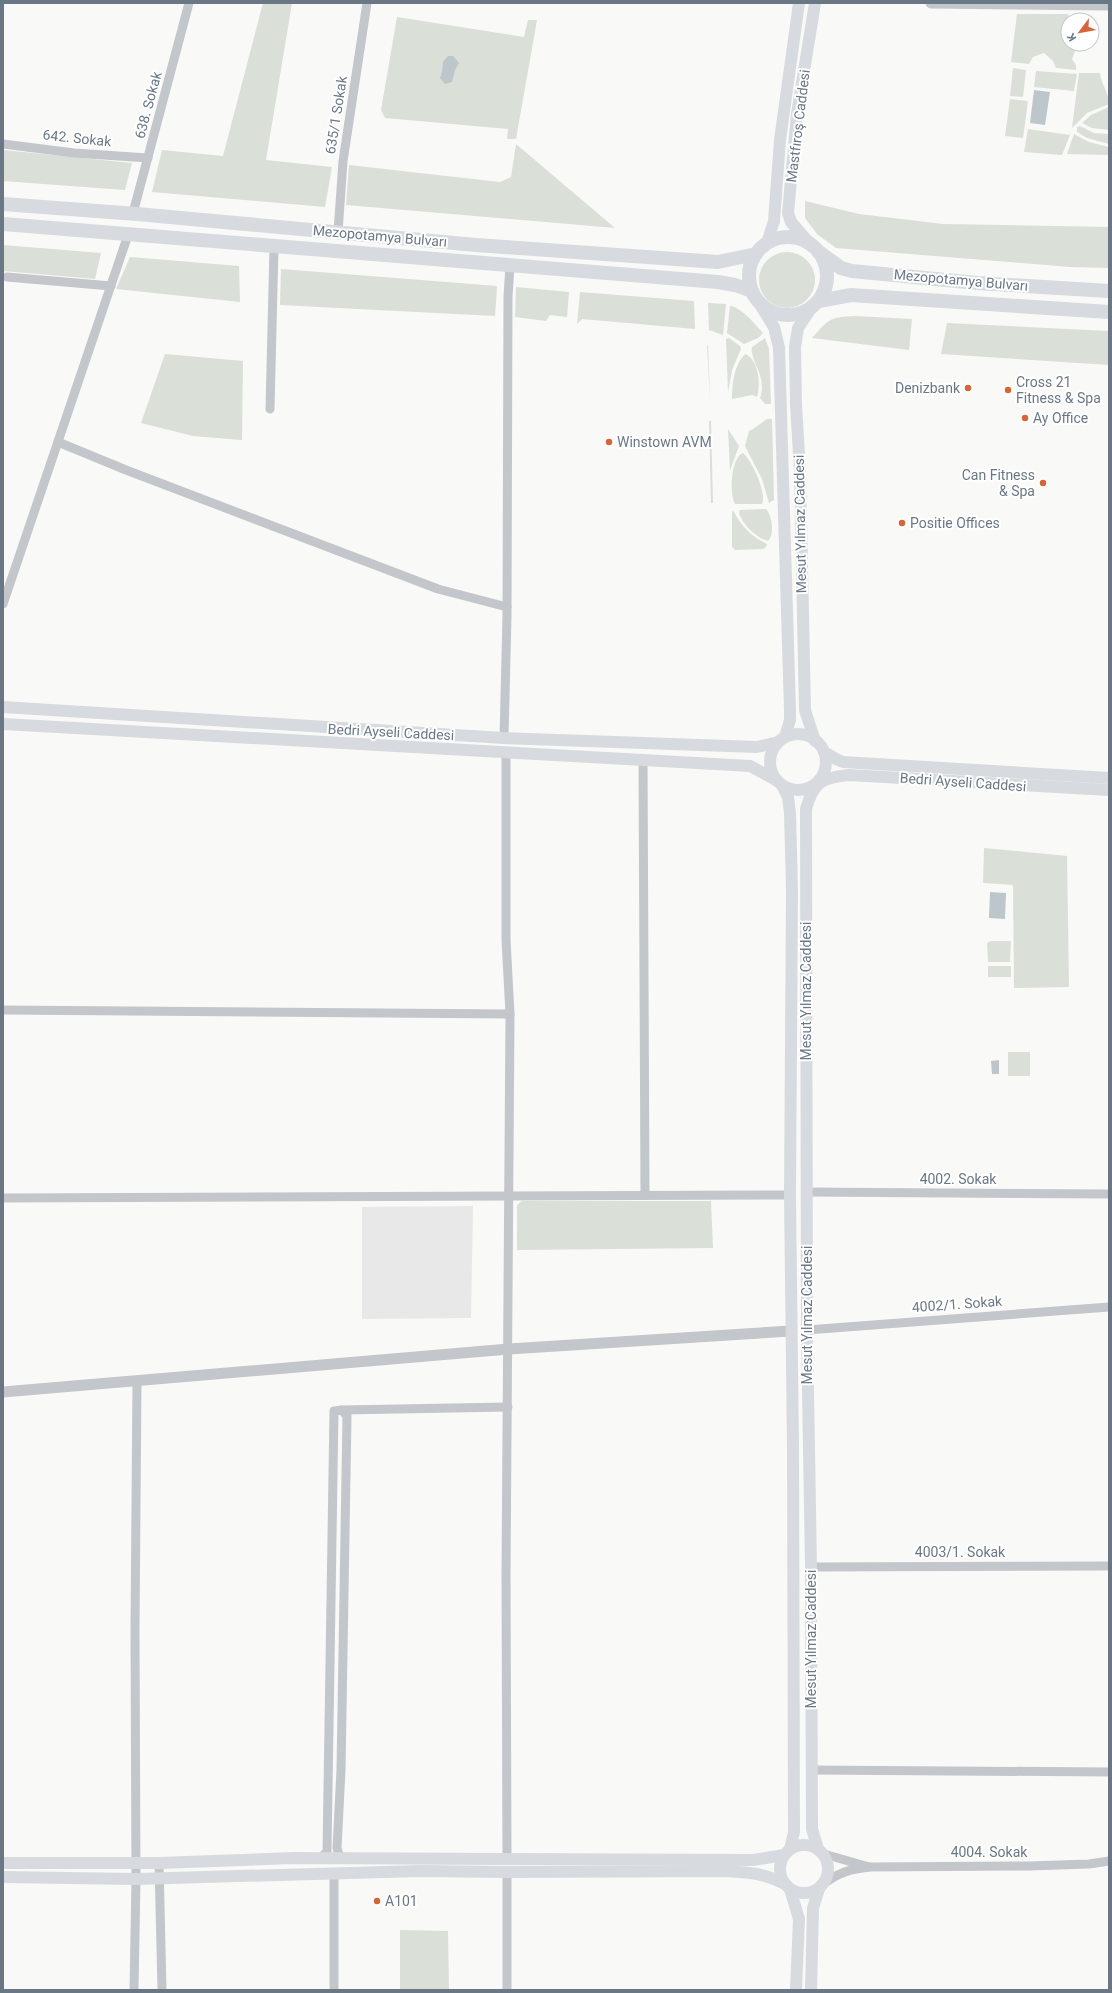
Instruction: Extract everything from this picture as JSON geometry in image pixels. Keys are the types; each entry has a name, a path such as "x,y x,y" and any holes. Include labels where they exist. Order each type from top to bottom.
{"main road":[{"name":"Mastfıroş Caddesi","path":"767,243 774,221 780,140 799,3"},
{"name":"Mastfıroş Caddesi","path":"814,248 791,222 788,213 797,114 815,3"},
{"name":"Mezopotamya Bulvarı","path":"3,204 133,213 476,245 718,262 756,254"},
{"name":"Mezopotamya Bulvarı","path":"3,224 718,282 752,292"},
{"path":"777,238 799,238 814,248 825,264 827,276 825,289 814,305 798,315 785,316 772,313 761,306 749,284 748,272 752,260 756,254 767,243 777,238"},
{"name":"Mezopotamya Bulvarı","path":"814,248 841,268 852,271 977,283 1109,291"},
{"name":"Mezopotamya Bulvarı","path":"814,305 851,295 1109,312"},
{"name":"Mesut Yılmaz Caddesi","path":"814,305 798,328 795,347 796,405 800,471 805,710 816,740"},
{"name":"Mesut Yılmaz Caddesi","path":"761,306 774,327 779,348 790,710 790,720 782,739"},
{"name":"Bedri Ayseli Caddesi","path":"3,707 504,738 756,747 782,739"},
{"name":"Bedri Ayseli Caddesi","path":"3,724 506,754 750,766 779,782"},
{"path":"802,734 816,740 824,752 826,765 818,783 811,787 797,790 779,782 771,772 770,760 773,748 782,739 802,734"},
{"name":"Bedri Ayseli Caddesi","path":"824,752 843,762 1109,778"},
{"name":"Bedri Ayseli Caddesi","path":"818,783 832,776 849,775 1109,790"},
{"name":"Mesut Yılmaz Caddesi","path":"779,782 788,797 790,813 792,890 790,1195 793,1449 794,1832 787,1852"},
{"name":"Mesut Yılmaz Caddesi","path":"818,783 809,798 806,809 807,1330 811,1567 812,1829 821,1852"},
{"path":"3,1863 136,1863 320,1858 753,1860 787,1852 804,1844 821,1852 829,1869 812,1915 811,1990"},
{"path":"787,1852 780,1870 788,1887 799,1920 796,1990"},
{"path":"3,1877 136,1879 419,1871 724,1871 757,1873 770,1876 788,1887 805,1894 822,1886"}],"street":[{"name":"638. Sokak","path":"133,213 189,3"},
{"name":"635/1 Sokak","path":"338,232 343,161 367,3"},
{"path":"931,3 1109,5"},
{"name":"642. Sokak","path":"3,144 74,154 148,158"},
{"path":"3,604 128,235"},
{"path":"270,409 274,247"},
{"path":"504,738 507,607 508,296 510,266"},
{"path":"6,277 111,286"},
{"path":"58,442 126,470 438,589 507,607"},
{"path":"506,754 506,940 510,1014 508,1194 509,1349 506,1574 507,1859"},
{"path":"643,760 645,1194"},
{"path":"3,1010 510,1014"},
{"name":"4002. Sokak","path":"807,1192 1109,1194"},
{"path":"3,1198 357,1197 508,1194 790,1195"},
{"name":"4002/1. Sokak","path":"807,1330 1109,1307"},
{"path":"3,1392 509,1349 791,1331"},
{"path":"134,1990 136,1879 135,1630 137,1381"},
{"path":"320,1858 327,1852 334,1412 342,1410 508,1407"},
{"path":"342,1410 347,1416 341,1770 337,1848 339,1855 345,1858"},
{"name":"4003/1. Sokak","path":"811,1567 1109,1566"},
{"path":"812,1770 1109,1772"},
{"path":"821,1852 869,1867"},
{"name":"4004. Sokak","path":"869,1867 1029,1866 1089,1864 1109,1861"},
{"path":"159,1862 162,1990"},
{"path":"822,1886 835,1875 849,1869 869,1867"},
{"path":"507,1872 507,1990"},
{"path":"334,1874 334,1990"}],"shaded area":[{"path":"263,3 292,3 266,160 332,167 325,207 152,192 162,150 223,156"},
{"path":"1017,14 1060,14 1060,52 1075,52 1072,59 1076,65 1076,70 1056,68 1053,61 1044,53 1033,57 1029,64 1011,62"},
{"path":"397,17 524,37 528,20 537,20 516,139 507,139 508,129 385,118 381,110"},
{"path":"448,56 453,56 459,63 455,70 452,82 445,84 440,78 443,62"},
{"path":"1013,68 1026,70 1023,97 1010,96"},
{"path":"1036,71 1077,74 1074,91 1034,87"},
{"path":"1079,73 1100,73 1108,96 1109,104 1087,113 1072,128"},
{"path":"1034,90 1050,92 1045,125 1030,123"},
{"path":"1010,99 1028,101 1023,138 1005,136"},
{"path":"1109,107 1109,130 1092,128 1082,123 1091,115"},
{"path":"1080,126 1094,133 1109,134 1109,144 1087,138 1077,132 1077,127"},
{"path":"1028,129 1070,135 1062,155 1024,152"},
{"path":"1074,134 1089,142 1109,147 1109,155 1067,154"},
{"path":"516,144 615,228 346,205 349,165 500,182 511,177"},
{"path":"3,150 132,163 125,190 3,181"},
{"path":"805,201 859,214 943,224 1109,227 1109,268 1070,267 836,248 817,234 805,218"},
{"path":"3,245 101,253 95,279 3,271"},
{"path":"787,252 798,254 807,260 813,269 815,280 813,291 807,300 798,306 787,308 776,306 767,300 761,291 759,280 761,269 767,260 776,254"},
{"path":"130,257 239,266 240,302 116,289"},
{"path":"281,269 497,286 495,316 280,305"},
{"path":"516,287 569,292 567,317 550,315 546,321 515,317"},
{"path":"580,292 694,301 695,329 582,319 577,324"},
{"path":"708,303 726,304 723,335 709,330"},
{"path":"730,306 739,309 763,333 758,338 744,344 727,333"},
{"path":"855,316 912,319 909,350 812,338 830,320 840,317"},
{"path":"947,323 1109,331 1109,365 941,354"},
{"path":"729,338 740,346 741,349 732,370 728,392 726,339"},
{"path":"765,338 769,349 771,404 765,404 760,398 762,383 752,352 752,347"},
{"path":"708,345 710,399 710,400 707,346"},
{"path":"165,354 243,361 242,440 193,436 141,423"},
{"path":"745,354 753,361 758,373 759,386 757,397 752,395 732,399 732,387 736,369 741,358"},
{"path":"767,419 772,419 774,500 769,503 762,479 745,446 749,431"},
{"path":"709,421 711,421 713,503 711,503"},
{"path":"728,429 739,446 730,470"},
{"path":"743,453 747,457 761,485 763,499 762,504 735,504 733,499 732,476 736,461"},
{"path":"766,509 770,516 772,525 770,538 768,541 759,537 750,530 743,522 739,513 740,510"},
{"path":"732,511 748,531 756,538 767,544 766,547 763,549 735,550 732,547"},
{"path":"984,848 1067,856 1069,987 1014,988 1013,885 983,883"},
{"path":"990,892 1006,893 1005,919 989,918"},
{"path":"991,941 1011,941 1010,962 988,962 987,943"},
{"path":"988,966 1011,966 1011,977 988,977"},
{"path":"1008,1052 1030,1052 1030,1076 1008,1076"},
{"path":"999,1060 999,1074 992,1074 991,1061"},
{"path":"522,1201 711,1201 713,1248 517,1250 517,1205"},
{"path":"473,1206 471,1318 362,1319 362,1207"},
{"path":"400,1930 448,1931 449,1990 400,1990"}],"place":[{"name":"Denizbank","path":"968,388"},
{"name":"Cross 21 Fitness & Spa","path":"1008,390"},
{"name":"Ay Office","path":"1025,418"},
{"name":"Winstown AVM","path":"609,442"},
{"name":"Can Fitness & Spa","path":"1043,483"},
{"name":"Positie Offices","path":"902,523"},
{"name":"A101","path":"377,1901"}]}
